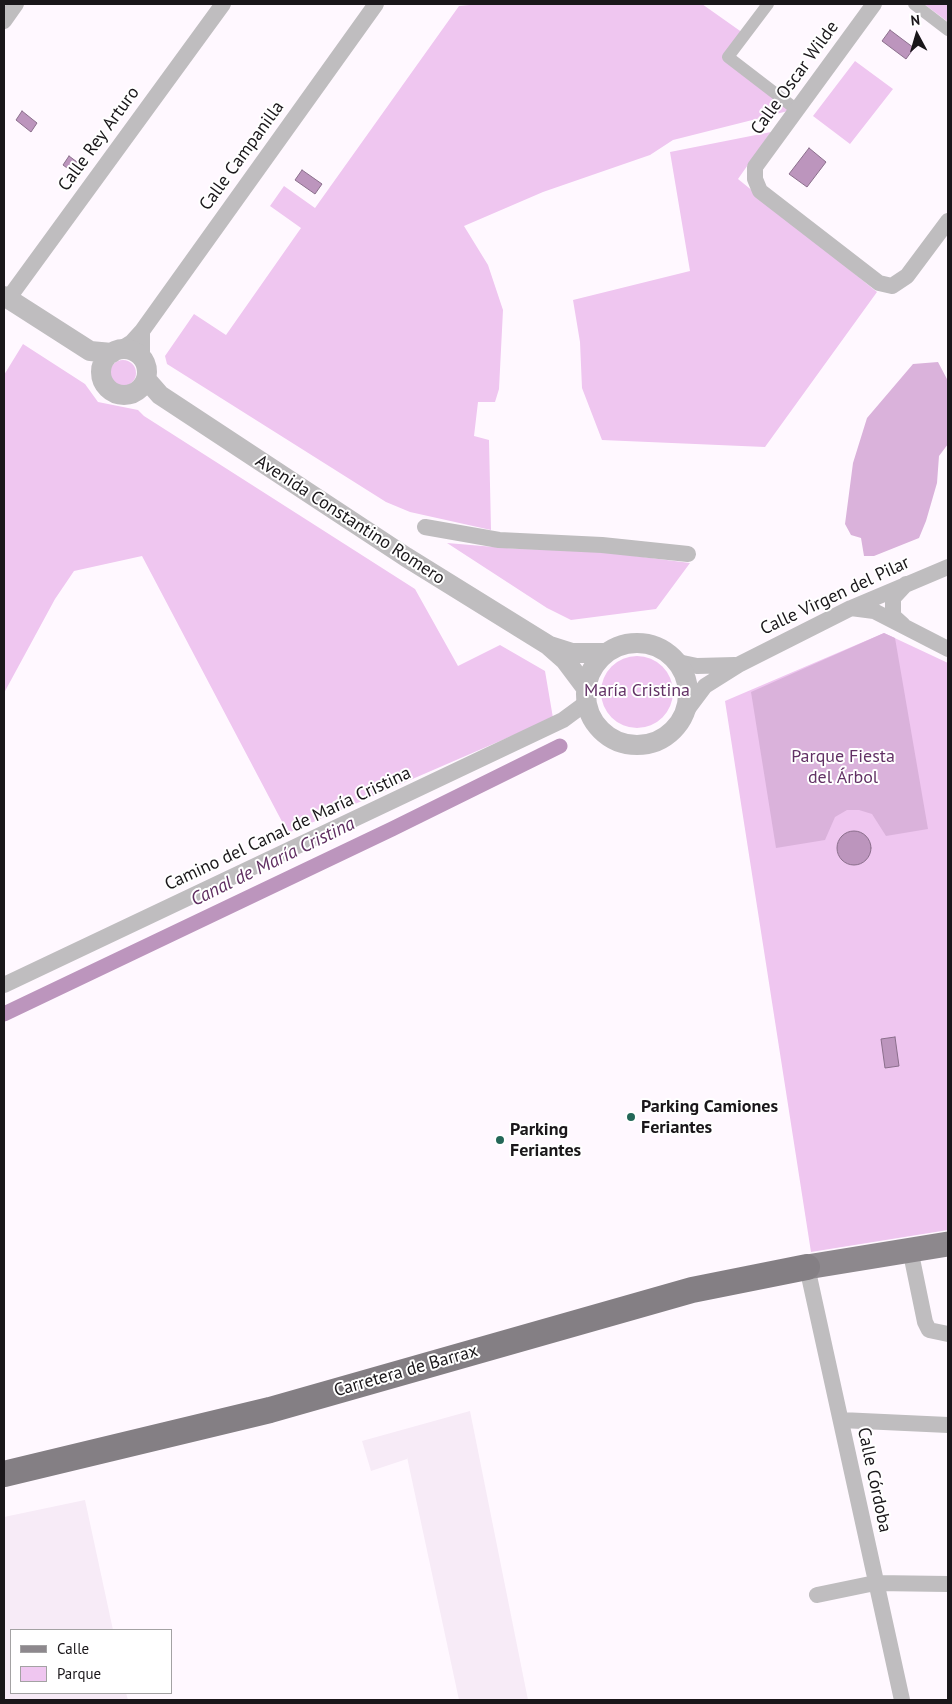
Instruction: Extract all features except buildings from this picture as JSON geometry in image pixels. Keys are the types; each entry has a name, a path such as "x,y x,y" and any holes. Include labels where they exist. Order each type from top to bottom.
{"highway":[{"name":"Carretera de Barrax","path":"4,1474 270,1410 692,1290 807,1267"}],"main road":[{"path":"807,1267 948,1244"}],"street":[{"path":"4,21 16,4"},
{"name":"Calle Rey Arturo","path":"6,297 223,4"},
{"name":"Calle Campanilla","path":"115,352 132,342 142,331 376,4"},
{"path":"768,4 728,57 797,110"},
{"name":"Calle Oscar Wilde","path":"874,4 755,167 754,179 760,191 879,283 892,286 907,276 948,221"},
{"path":"914,4 948,30"},
{"path":"6,297 90,351 101,370"},
{"path":"142,331 142,359"},
{"path":"90,351 115,352 129,350 142,359 146,366 145,388 124,395 110,390 101,378 101,370 107,357 115,352"},
{"name":"Avenida Constantino Romero","path":"145,388 406,557 548,645 564,660 586,696"},
{"path":"425,527 499,540 602,545 688,554"},
{"name":"Calle Virgen del Pilar","path":"684,714 705,686 740,664 851,608 908,582 945,569"},
{"path":"907,629 893,616 892,604 893,598 908,582"},
{"path":"851,608 874,612 948,649"},
{"path":"629,643 645,643 660,648 678,662 686,678 688,690 684,714 676,728 663,738 648,744 631,745 616,740 602,731 592,719 586,696 592,668 606,653 629,643"},
{"name":"Avenida Constantino Romero","path":"548,645 572,653 606,653"},
{"name":"Calle Virgen del Pilar","path":"678,662 697,666 740,664"},
{"name":"Camino del Canal de María Cristina","path":"4,986 563,720 586,696"},
{"path":"910,1250 925,1322 929,1330 948,1334"},
{"name":"Calle Córdoba","path":"807,1267 902,1700"},
{"path":"841,1420 948,1425"},
{"path":"817,1595 875,1583 948,1584"}],"shaded area":[{"path":"890,30 914,48 906,59 882,41"},
{"path":"22,111 37,123 31,132 16,120"},
{"path":"809,148 826,162 807,187 789,174"},
{"path":"69,156 85,168 78,176 63,165"},
{"path":"302,170 322,184 315,194 295,180"},
{"path":"854,831 866,836 871,848 866,860 854,865 842,860 837,848 842,836"},
{"path":"895,1037 899,1066 885,1068 881,1039"},
{"path":"470,1411 528,1700 459,1700 407,1457 407,1459 371,1471 362,1441"},
{"path":"85,1500 113,1629 10,1629 10,1694 126,1694 128,1700 4,1700 4,1517"}],"green space":[{"path":"480,4 702,4 743,33 724,57 792,110 673,140 650,155 543,192 464,226 488,265 503,310 499,389 495,402 478,402 474,436 489,440 491,530 410,512 386,502 167,364 165,356 194,314 226,335 301,228 270,206 284,186 315,208 459,6"},
{"path":"924,4 948,4 948,22"},
{"path":"855,61 893,89 850,144 813,116"},
{"path":"771,132 738,179 877,292 765,447 602,440 582,388 580,342 573,300 690,271 670,152"},
{"path":"23,344 85,384 98,402 138,410 144,416 415,589 458,666 500,645 545,671 553,718 288,833 142,556 74,571 55,599 4,693 4,375"},
{"path":"123,360 132,364 136,373 132,382 123,386 114,382 110,373 114,364"},
{"path":"938,362 948,381 948,444 939,456 937,483 926,521 919,538 874,556 864,556 861,538 851,535 845,524 853,463 867,418 913,364"},
{"path":"447,543 518,549 588,550 690,563 656,609 571,620 547,608"},
{"name":"Parque Fiesta del Árbol","path":"884,633 948,663 948,1230 811,1252 725,701"},
{"path":"884,633 895,638 928,829 886,836 872,814 859,810 847,810 835,817 825,840 776,848 751,692"},
{"name":"María Cristina","path":"644,656 663,666 671,678 673,692 671,706 663,718 651,726 630,728 611,718 603,706 601,685 611,666 623,658"}],"waterway":[{"name":"Canal de María Cristina","path":"4,1014 392,829 560,746"}],"place":[{"name":"Parking Camiones Feriantes","path":"631,1117"},
{"name":"Parking Feriantes","path":"500,1140"}]}
